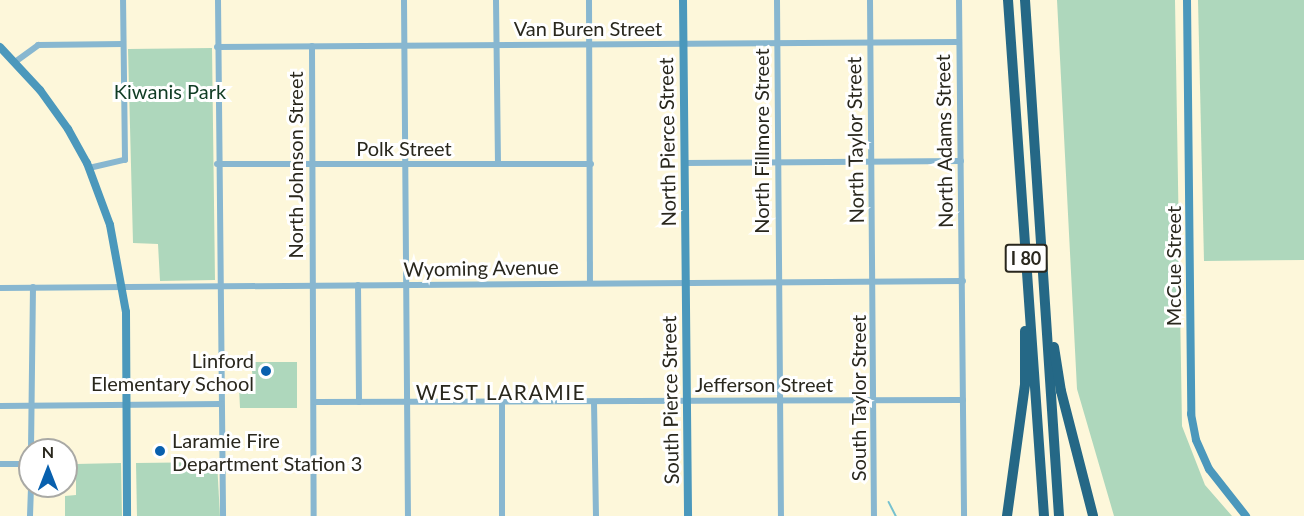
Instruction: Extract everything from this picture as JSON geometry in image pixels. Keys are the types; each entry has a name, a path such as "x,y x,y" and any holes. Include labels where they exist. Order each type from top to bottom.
{"highway":[{"name":"I 80","path":"1008,0 1044,516"},
{"name":"I 80","path":"1025,0 1059,516"},
{"path":"1039,209 1061,391 1093,516"},
{"path":"1008,516 1025,384 1025,238"}],"main road":[{"name":"North Pierce Street","path":"683,0 685,283"},
{"name":"McCue Street","path":"1187,0 1191,414 1196,440 1209,469 1246,516"},
{"path":"0,47 56,111 89,168 110,225 123,286 128,516"},
{"name":"South Pierce Street","path":"685,283 688,516"}],"street":[{"path":"89,168 125,160 123,0"},
{"path":"218,0 217,164 223,516"},
{"path":"404,0 408,516"},
{"path":"496,0 498,164"},
{"path":"589,0 590,283"},
{"name":"North Fillmore Street","path":"777,0 782,516"},
{"name":"North Taylor Street","path":"870,0 870,160 875,280"},
{"name":"North Adams Street","path":"959,0 964,516"},
{"name":"Van Buren Street","path":"217,47 959,42"},
{"path":"15,62 38,45 123,44"},
{"name":"North Johnson Street","path":"312,46 311,284 314,516"},
{"path":"684,163 961,161"},
{"name":"Polk Street","path":"217,164 591,164"},
{"name":"South Taylor Street","path":"874,516 875,280"},
{"name":"Wyoming Avenue","path":"0,288 219,283 407,285 963,281"},
{"path":"358,285 359,402"},
{"path":"31,438 33,287"},
{"name":"Jefferson Street","path":"314,402 963,400"},
{"path":"594,402 596,516"},
{"path":"0,406 127,403 221,404"},
{"path":"502,403 502,516"},
{"path":"0,464 18,464"},
{"path":"30,516 31,498"}],"green space":[{"path":"1057,0 1175,0 1182,426 1205,485 1232,516 1114,516 1077,389"},
{"path":"1198,0 1304,0 1304,260 1204,261"},
{"name":"Kiwanis Park","path":"212,48 215,280 160,281 158,244 133,243 128,49"},
{"path":"251,362 297,362 297,408 240,408 239,387 254,389"},
{"path":"217,462 220,516 137,516 136,463"},
{"path":"121,463 122,516 65,516 65,498 78,498 78,464"}],"waterway":[{"path":"889,502 896,516"}],"place":[{"name":"Linford Elementary School","path":"266,371"},
{"name":"Laramie Fire Department Station 3","path":"160,451"}],"district":[{"name":"WEST LARAMIE","path":"501,392"}]}
